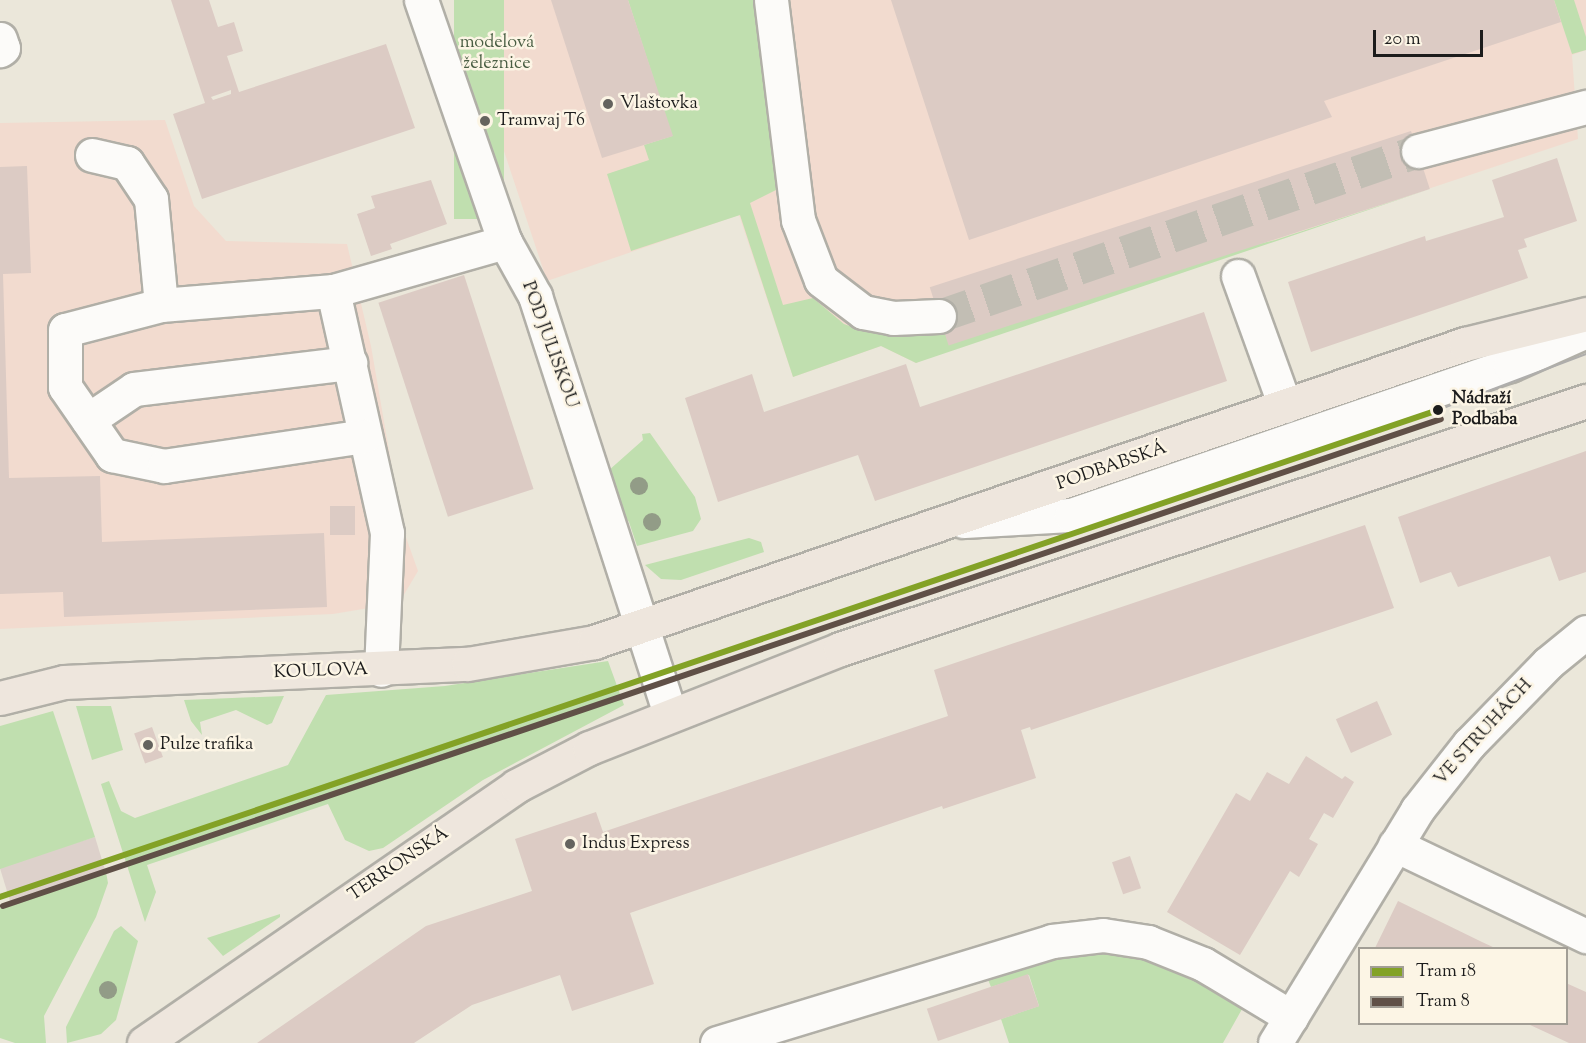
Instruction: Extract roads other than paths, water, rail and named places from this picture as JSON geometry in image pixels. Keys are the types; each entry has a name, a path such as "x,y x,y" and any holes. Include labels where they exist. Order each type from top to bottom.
{"main road":[{"name":"PODBABSKÁ","path":"639,628 1465,344 1586,314"},
{"path":"670,714 909,626 1586,401"},
{"name":"KOULOVA","path":"0,698 64,682 381,670 507,660 639,628"},
{"name":"TERRONSKÁ","path":"144,1043 516,786 589,748 670,714"}],"street":[{"name":"POD JULISKOU","path":"421,0 505,242 535,296 639,628 670,714"},
{"path":"771,0 798,220 820,280 863,312 892,318 939,316"},
{"path":"0,39 3,48 0,50"},
{"path":"1418,151 1586,107"},
{"path":"92,155 127,163 151,199 161,305"},
{"path":"365,436 164,466 112,455 65,387 65,330 161,305 333,291 505,242"},
{"path":"1238,276 1285,406"},
{"path":"333,291 387,533 381,670"},
{"path":"955,521 1071,514 1510,365 1586,331"},
{"path":"88,420 134,389 350,363"},
{"name":"VE STRUHÁCH","path":"1283,1030 1417,810 1469,744 1548,663 1586,632"},
{"path":"1395,845 1586,936"},
{"path":"717,1043 1052,941 1103,935 1148,942 1203,964 1283,1030"}],"tunnel":[{"path":"939,316 1418,151"}],"tram line":[{"path":"1438,410 1586,354"},
{"name":"18","path":"0,897 1438,410"},
{"name":"8","path":"3,906 1441,419"}],"place":[{"name":"Vlaštovka","path":"608,104"},
{"name":"Tramvaj T6","path":"485,121"},
{"name":"Nádraží Podbaba","path":"1438,410"},
{"name":"Pulze trafika","path":"148,745"},
{"name":"Indus Express","path":"570,844"}],"park label":[{"name":"modelová železnice","path":"497,54"}]}
